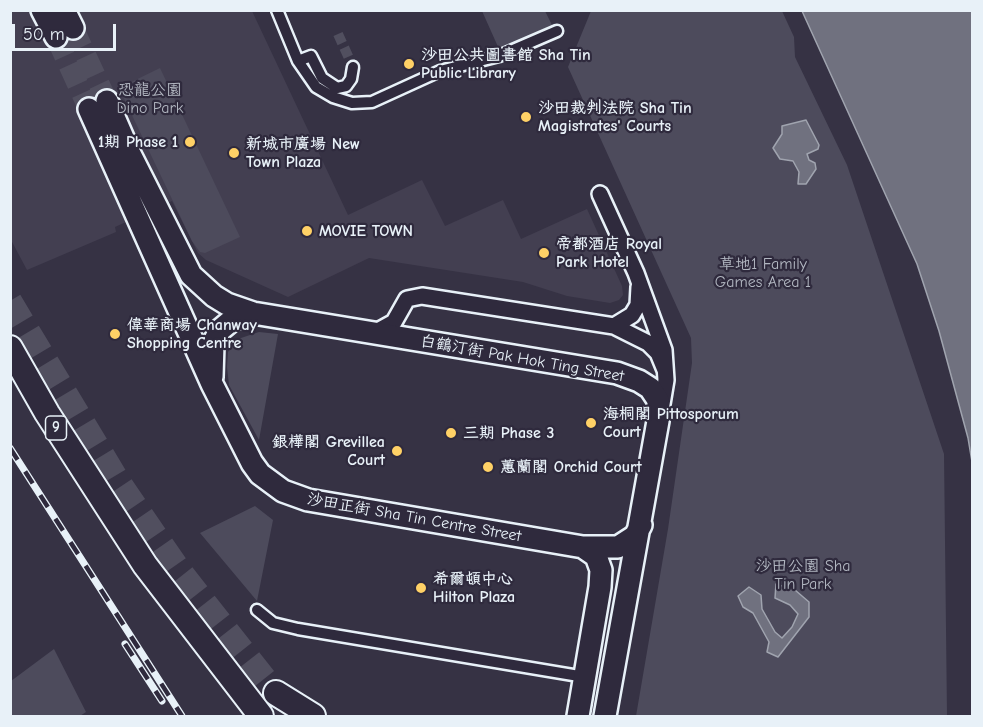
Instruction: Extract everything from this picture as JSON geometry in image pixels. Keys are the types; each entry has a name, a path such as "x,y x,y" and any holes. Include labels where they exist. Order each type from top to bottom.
{"highway":[{"name":"9","path":"10,348 47,413 106,506 181,614 261,717"},
{"path":"287,717 276,693 313,717"}],"main road":[{"path":"42,10 64,25"},
{"name":"沙田正街 Sha Tin Centre Street","path":"253,313 214,296 191,275 130,154 98,105 212,384 252,464 272,484 295,497 583,547 618,547 635,536 640,525"},
{"path":"212,384 211,357 213,344 220,330 232,320 253,313"},
{"name":"白鶴汀街 Pak Hok Ting Street","path":"253,313 627,376 639,381 658,400 658,421 640,525"},
{"path":"605,717 640,525"},
{"path":"583,547 596,556 601,578 582,697 592,698 601,695 612,678"}],"street":[{"path":"277,10 298,61 316,87 333,97 352,103 372,102 440,71 500,56 557,31"},
{"path":"298,61 311,56 322,78 337,88 346,86 351,79 352,67"},
{"path":"600,194 636,273 659,334 665,370 663,404 658,421"},
{"path":"614,326 632,315 638,305 639,286 636,273"},
{"path":"374,333 394,322 401,306 407,299 415,296 614,326 648,343 658,353 665,370"},
{"path":"257,610 273,623 582,697"}],"shaded area":[{"name":"1期 Phase 1","path":"10,11 252,11 348,215 422,180 445,226 503,200 521,239 587,209 622,286 623,295 619,300 610,303 567,296 523,282 369,258 288,297 206,260 198,253 172,201 115,227 116,232 27,270 11,240"}],"green space":[{"path":"482,11 545,11 552,25 499,49"},
{"name":"沙田公園 Sha Tin Park","path":"591,11 782,11 794,37 795,57 847,165 944,454 947,716 636,716 668,529 692,363 691,338 568,67"},
{"name":"恐龍公園 Dino Park","path":"160,68 240,237 205,253 200,252 192,241 119,88"},
{"path":"259,332 278,334 259,440 229,385 227,367 228,352 235,340"},
{"path":"255,506 273,520 257,601 200,533"},
{"path":"54,649 86,712 80,716 11,716 11,681"}],"water":[{"path":"802,11 972,11 972,462 968,438 939,331 917,264"},
{"path":"806,120 819,145 818,149 807,154 809,160 815,163 816,169 806,184 798,184 799,172 793,161 780,159 773,148 782,134 782,126"},
{"path":"776,584 795,590 809,602 809,617 778,657 767,652 769,642 753,613 743,607 738,596 749,587 761,595 762,609 775,632 782,638 792,627 798,614 790,605 775,598"}],"tunnel":[{"path":"73,28 107,101"},
{"path":"338,34 353,67"},
{"path":"56,37 89,109"},
{"path":"10,301 117,479 180,571 276,693"}],"railway":[{"path":"10,448 182,716"},
{"path":"125,644 162,701"}],"place":[{"name":"沙田公共圖書館 Sha Tin Public Library","path":"409,64"},
{"name":"沙田裁判法院 Sha Tin Magistrates' Courts","path":"526,117"},
{"name":"1期 Phase 1","path":"190,142"},
{"name":"新城市廣場 New Town Plaza","path":"234,153"},
{"name":"MOVIE TOWN","path":"307,231"},
{"name":"帝都酒店 Royal Park Hotel","path":"544,253"},
{"name":"偉華商場 Chanway Shopping Centre","path":"115,334"},
{"name":"海桐閣 Pittosporum Court","path":"591,423"},
{"name":"三期 Phase 3","path":"451,433"},
{"name":"銀樺閣 Grevillea Court","path":"397,451"},
{"name":"蕙蘭閣 Orchid Court","path":"488,467"},
{"name":"希爾頓中心 Hilton Plaza","path":"421,588"}],"park label":[{"name":"草地1 Family Games Area 1","path":"763,273"}]}
